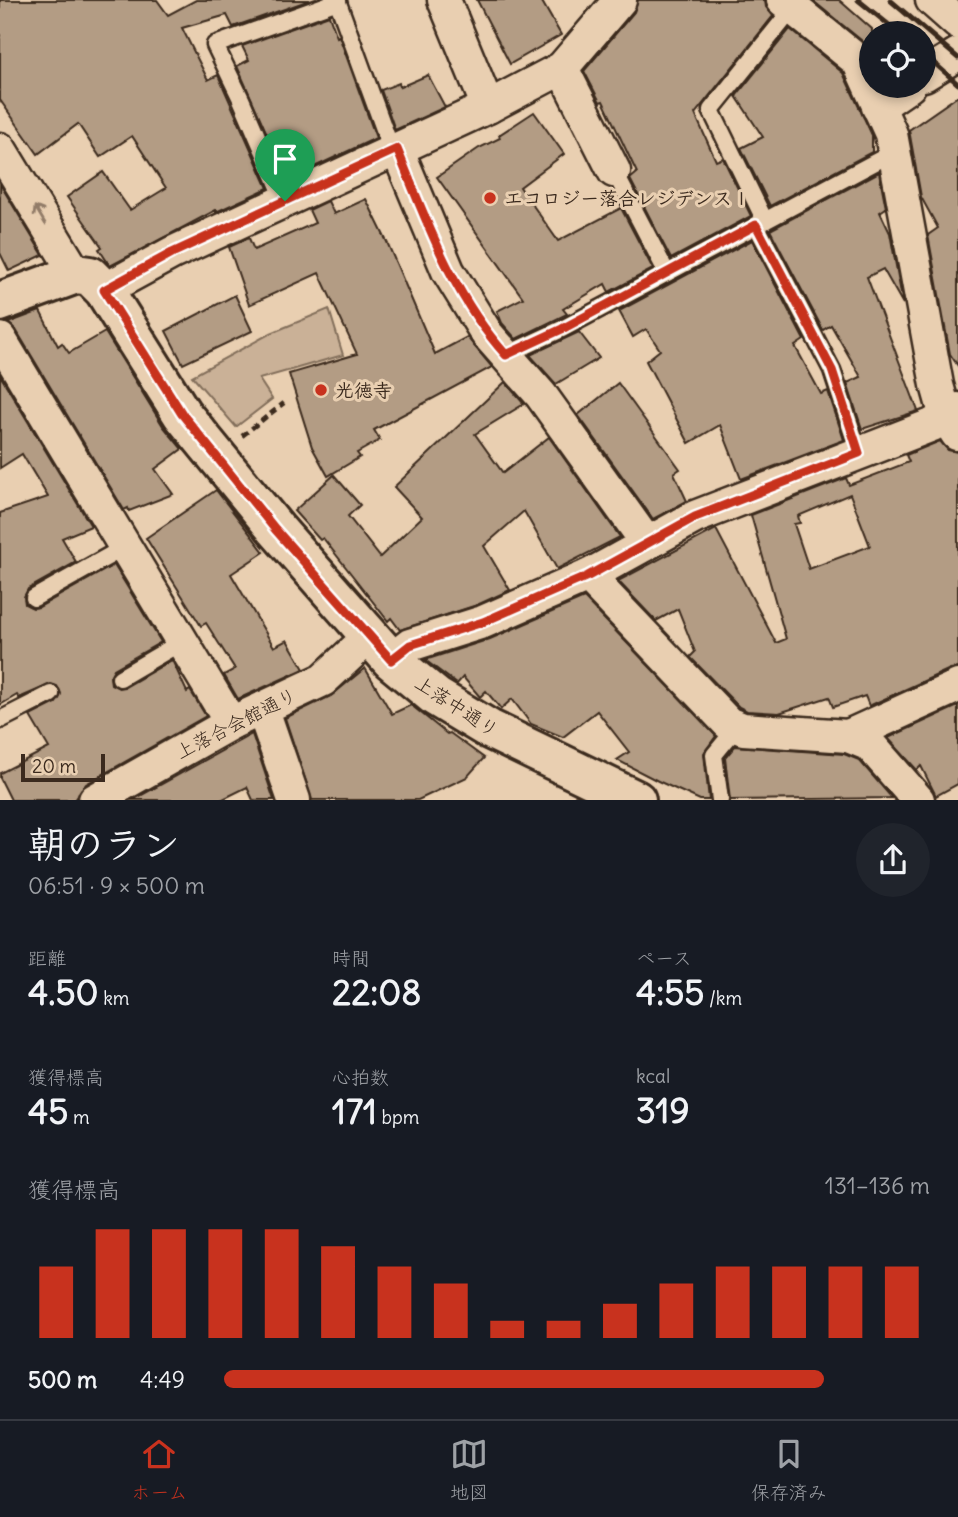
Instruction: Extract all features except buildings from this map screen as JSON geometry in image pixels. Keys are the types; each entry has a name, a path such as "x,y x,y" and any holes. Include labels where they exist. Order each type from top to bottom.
{"street":[{"path":"444,0 488,107"},
{"path":"0,302 90,282 172,253 488,107 562,68 620,0"},
{"path":"932,0 958,23"},
{"path":"788,4 858,61 891,134 937,385 954,420"},
{"path":"936,68 958,54"},
{"path":"562,68 614,171"},
{"path":"878,107 891,98"},
{"path":"0,149 90,282"},
{"path":"394,150 447,271 487,334 541,395 648,543"},
{"name":"上落中通り","path":"90,282 182,414 275,529 381,648 436,697 489,730 612,796"},
{"path":"0,340 231,723"},
{"name":"上落合会館通り","path":"105,797 231,723 323,680 381,648 410,645 483,622 588,576 695,517 932,425 954,420"},
{"path":"588,576 728,723 743,729 848,736 870,745 918,800"},
{"path":"848,736 958,686"},
{"path":"263,710 294,800"}],"lane":[{"path":"285,201 215,45 338,1 394,150"},
{"path":"788,4 711,110 760,223 832,370 859,453"},
{"path":"506,355 562,329 895,151"},
{"path":"614,171 667,273"},
{"path":"33,598 125,547"},
{"path":"120,678 183,641"},
{"path":"0,720 51,694"},
{"path":"720,800 714,755 737,727"}],"path":[{"path":"217,457 284,403"}],"shaded area":[{"path":"329,309 343,355 259,379 272,399 236,427 192,376 271,333"}],"railway":[{"path":"858,0 884,21"},
{"path":"890,0 958,58"},
{"path":"936,65 958,84"}],"place":[{"name":"エコロジー落合レジデンスⅠ","path":"490,198"},
{"name":"光徳寺","path":"321,390"}],"route":[{"path":"397,149 447,271 487,334 506,355 562,329 756,225 832,370 859,453 695,517 588,576 483,622 410,645 391,660 275,529 182,414 104,290 172,253 285,201 397,149"}]}
